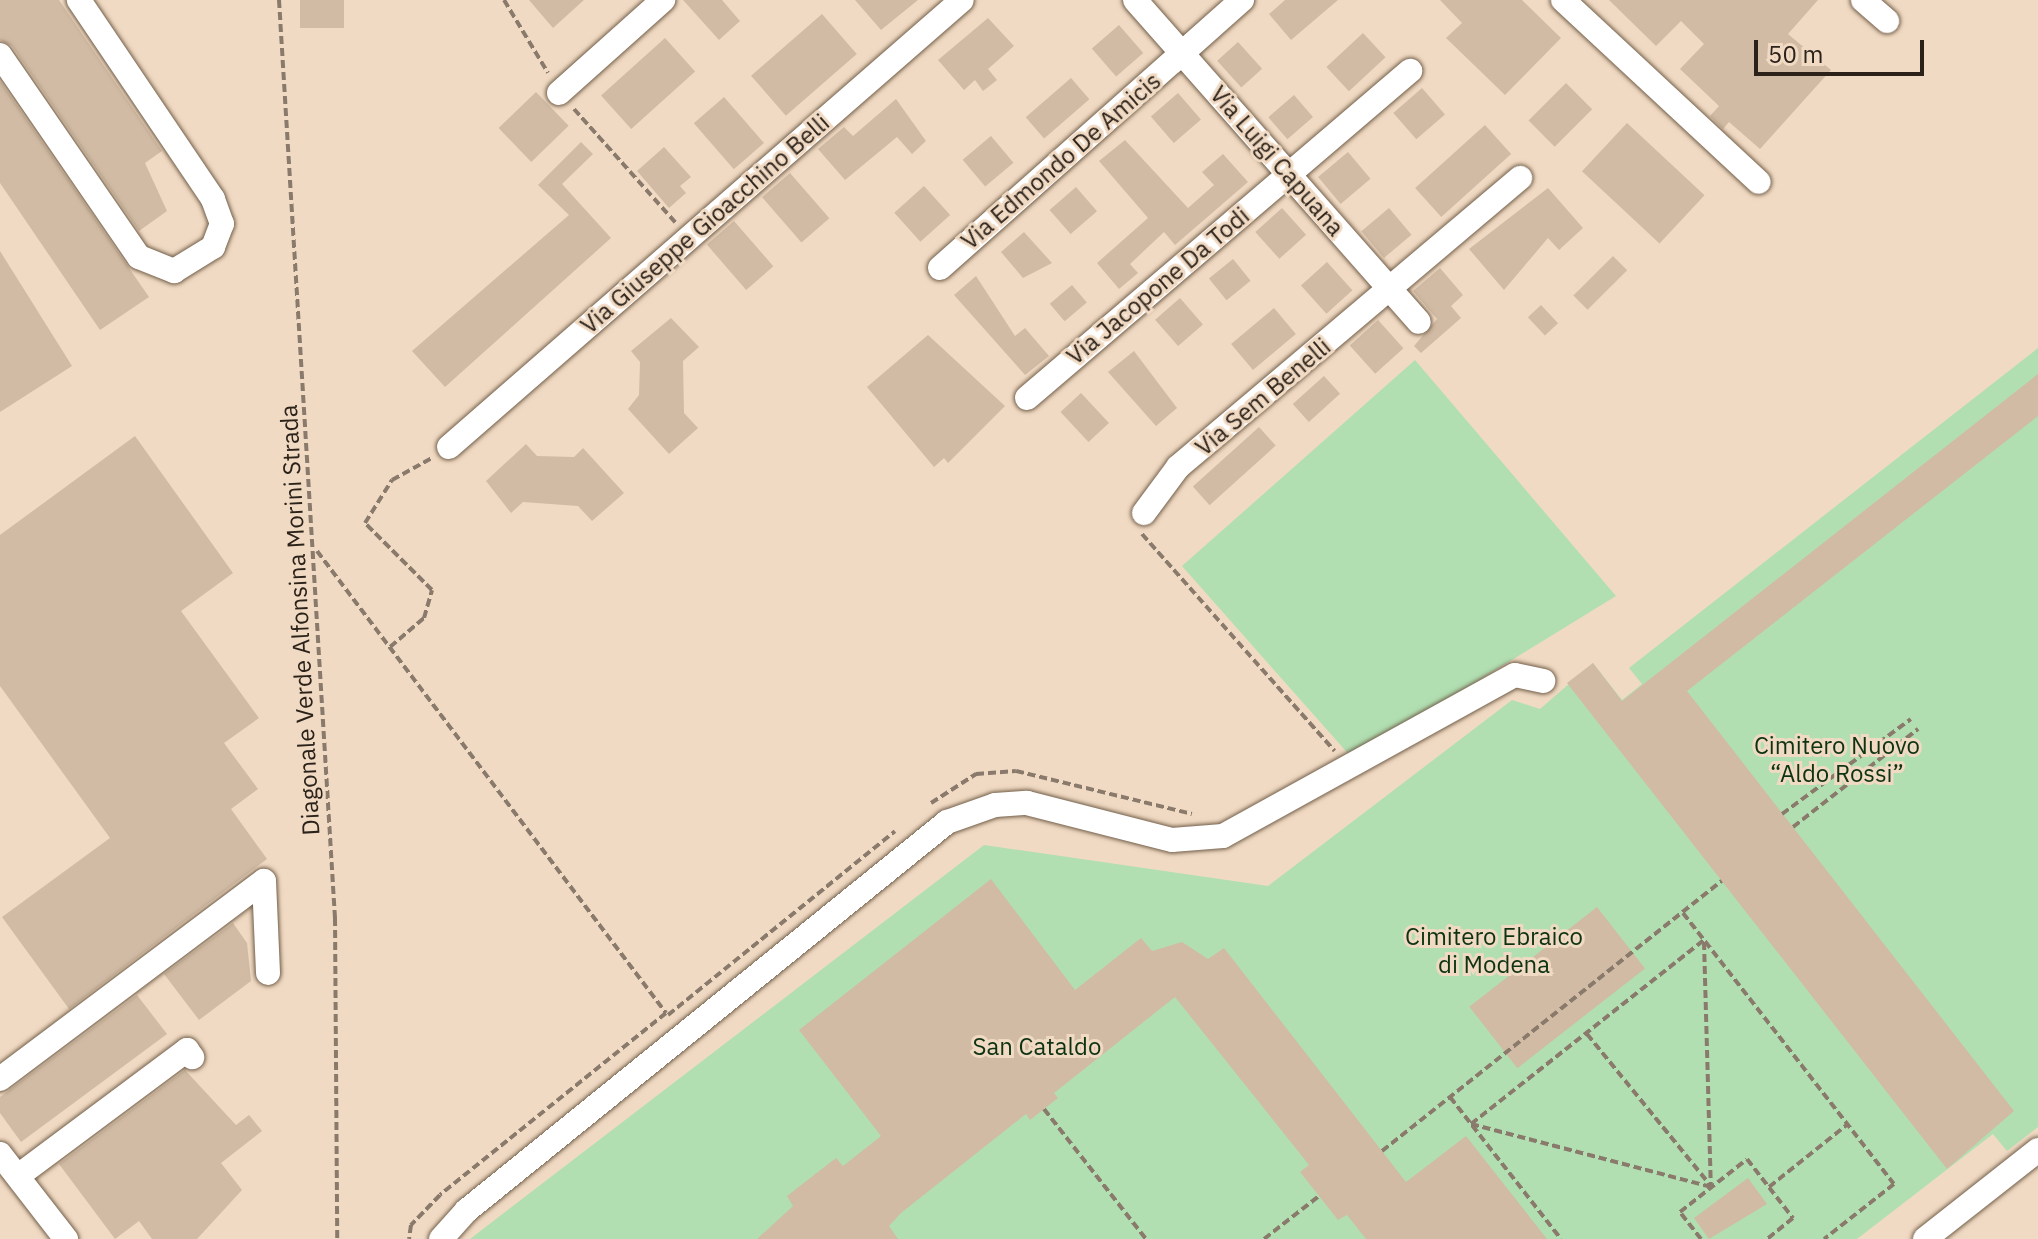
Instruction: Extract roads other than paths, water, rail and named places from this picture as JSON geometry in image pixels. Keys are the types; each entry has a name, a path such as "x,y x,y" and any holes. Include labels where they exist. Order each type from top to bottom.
{"street":[{"path":"0,55 139,257 174,271 213,247 222,224 213,199 79,0"},
{"path":"559,93 663,0"},
{"name":"Via Giuseppe Gioacchino Belli","path":"449,447 962,0"},
{"name":"Via Luigi Capuana","path":"1135,0 1419,322"},
{"name":"Via Edmondo De Amicis","path":"940,268 1242,0"},
{"path":"1563,0 1759,182"},
{"path":"1863,0 1887,21"},
{"name":"Via Jacopone Da Todi","path":"1027,398 1410,71"},
{"name":"Via Sem Benelli","path":"1144,513 1178,467 1391,291 1520,178"},
{"path":"441,1239 466,1211 947,822 995,805 1027,803 1197,840 1223,836 1353,771 1515,675 1543,681"},
{"path":"0,1079 264,881 268,973"},
{"path":"18,1176 187,1050 192,1057"},
{"path":"1925,1239 2038,1150"},
{"path":"0,1154 66,1239"}],"park label":[{"name":"Cimitero Nuovo “Aldo Rossi”","path":"1837,760"},
{"name":"Cimitero Ebraico di Modena","path":"1494,951"},
{"name":"San Cataldo","path":"1037,1047"}]}
